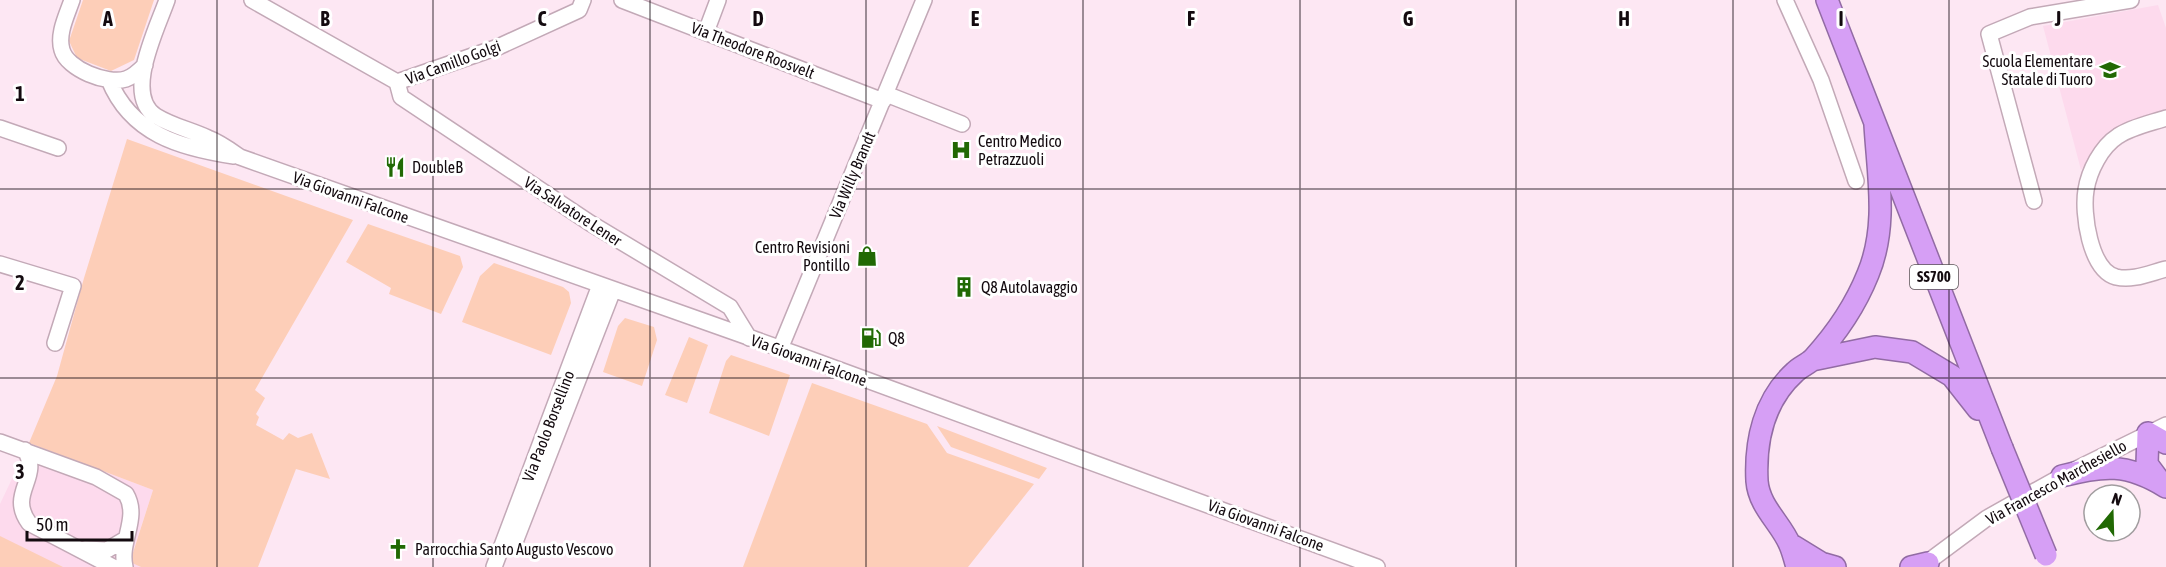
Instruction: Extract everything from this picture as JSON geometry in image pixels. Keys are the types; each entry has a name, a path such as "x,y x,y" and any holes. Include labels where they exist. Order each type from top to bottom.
{"highway":[{"name":"SS700","path":"1827,0 2048,561"},
{"name":"SS700","path":"1797,567 1790,544 1770,515 1757,484 1757,447 1765,415 1781,389 1795,372 1812,360 1842,320 1869,273 1882,219 1875,125"},
{"name":"SS700","path":"1812,360 1875,347 1911,352 1952,376 1998,438"},
{"path":"2160,433 2147,464 2163,485"},
{"path":"2062,476 2098,467 2128,470 2163,485"},
{"name":"SS700","path":"1790,544 1827,566"}],"street":[{"path":"72,0 60,37 62,52 71,65 109,80 127,79 145,65"},
{"name":"Via Giovanni Falcone","path":"167,0 145,65 140,91 143,103 149,111 171,123 211,139 240,157"},
{"name":"Via Camillo Golgi","path":"252,0 397,82 498,47 579,10 584,0"},
{"name":"Via Theodore Roosvelt","path":"622,0 884,98 962,124"},
{"path":"706,32 717,0"},
{"name":"Via Willy Brandt","path":"780,349 924,0"},
{"path":"1785,0 1821,80 1856,181"},
{"path":"2034,201 1989,34 2030,17 2131,0"},
{"name":"Via Giovanni Falcone","path":"109,80 130,116 150,132 209,152 240,157 780,349 1377,567"},
{"name":"Via Salvatore Lener","path":"397,82 402,97 458,137 590,224 730,307 749,338"},
{"path":"2166,118 2119,135 2103,150 2089,178 2085,212 2093,251 2101,267 2114,276 2132,278 2166,269"},
{"path":"0,128 58,148"},
{"path":"0,264 73,286 55,343"},
{"name":"Via Paolo Borsellino","path":"494,567 607,288"},
{"name":"Via Paolo Borsellino","path":"505,567 607,288"},
{"name":"Via Francesco Marchesiello","path":"1920,566 1987,518 2062,476 2160,433"},
{"path":"0,442 119,487 126,494 133,513 124,540 125,567"},
{"path":"25,450 30,458 29,477 20,502 22,513 29,523 113,567"},
{"path":"29,477 48,468 64,465"},
{"path":"76,548 107,550 124,540"}],"shaded area":[{"path":"83,0 154,0 134,60 111,71 77,58 69,41"},
{"name":"Scuola Elementare Statale di Tuoro","path":"2158,5 2166,28 2166,112 2100,144 2081,170 2043,26"},
{"path":"127,139 353,220 255,390 265,398 256,414 259,417 256,425 283,440 289,433 298,438 312,433 330,479 296,469 258,567 141,567 130,562 153,490 29,443 57,376 84,278"},
{"path":"368,224 460,256 463,267 441,314 389,294 391,288 346,262"},
{"path":"494,263 563,287 569,292 571,303 551,355 462,322 480,276"},
{"path":"625,318 654,327 657,340 642,386 603,372 618,326"},
{"path":"689,337 708,345 687,403 665,395"},
{"path":"731,355 790,375 769,436 709,413 726,361"},
{"path":"812,383 927,424 947,453 1034,484 968,567 743,567"},
{"path":"937,426 1047,468 1039,479 951,447"},
{"path":"29,443 153,490 130,561 141,567 0,567 0,504"},
{"path":"0,536 63,567 0,567"}],"place":[{"name":"Scuola Elementare Statale di Tuoro","path":"2110,70"},
{"name":"Centro Medico Petrazzuoli","path":"961,150"},
{"name":"DoubleB","path":"395,167"},
{"name":"Centro Revisioni Pontillo","path":"867,256"},
{"name":"Q8 Autolavaggio","path":"964,287"},
{"name":"Q8","path":"871,338"},
{"name":"Parrocchia Santo Augusto Vescovo","path":"398,549"}]}
